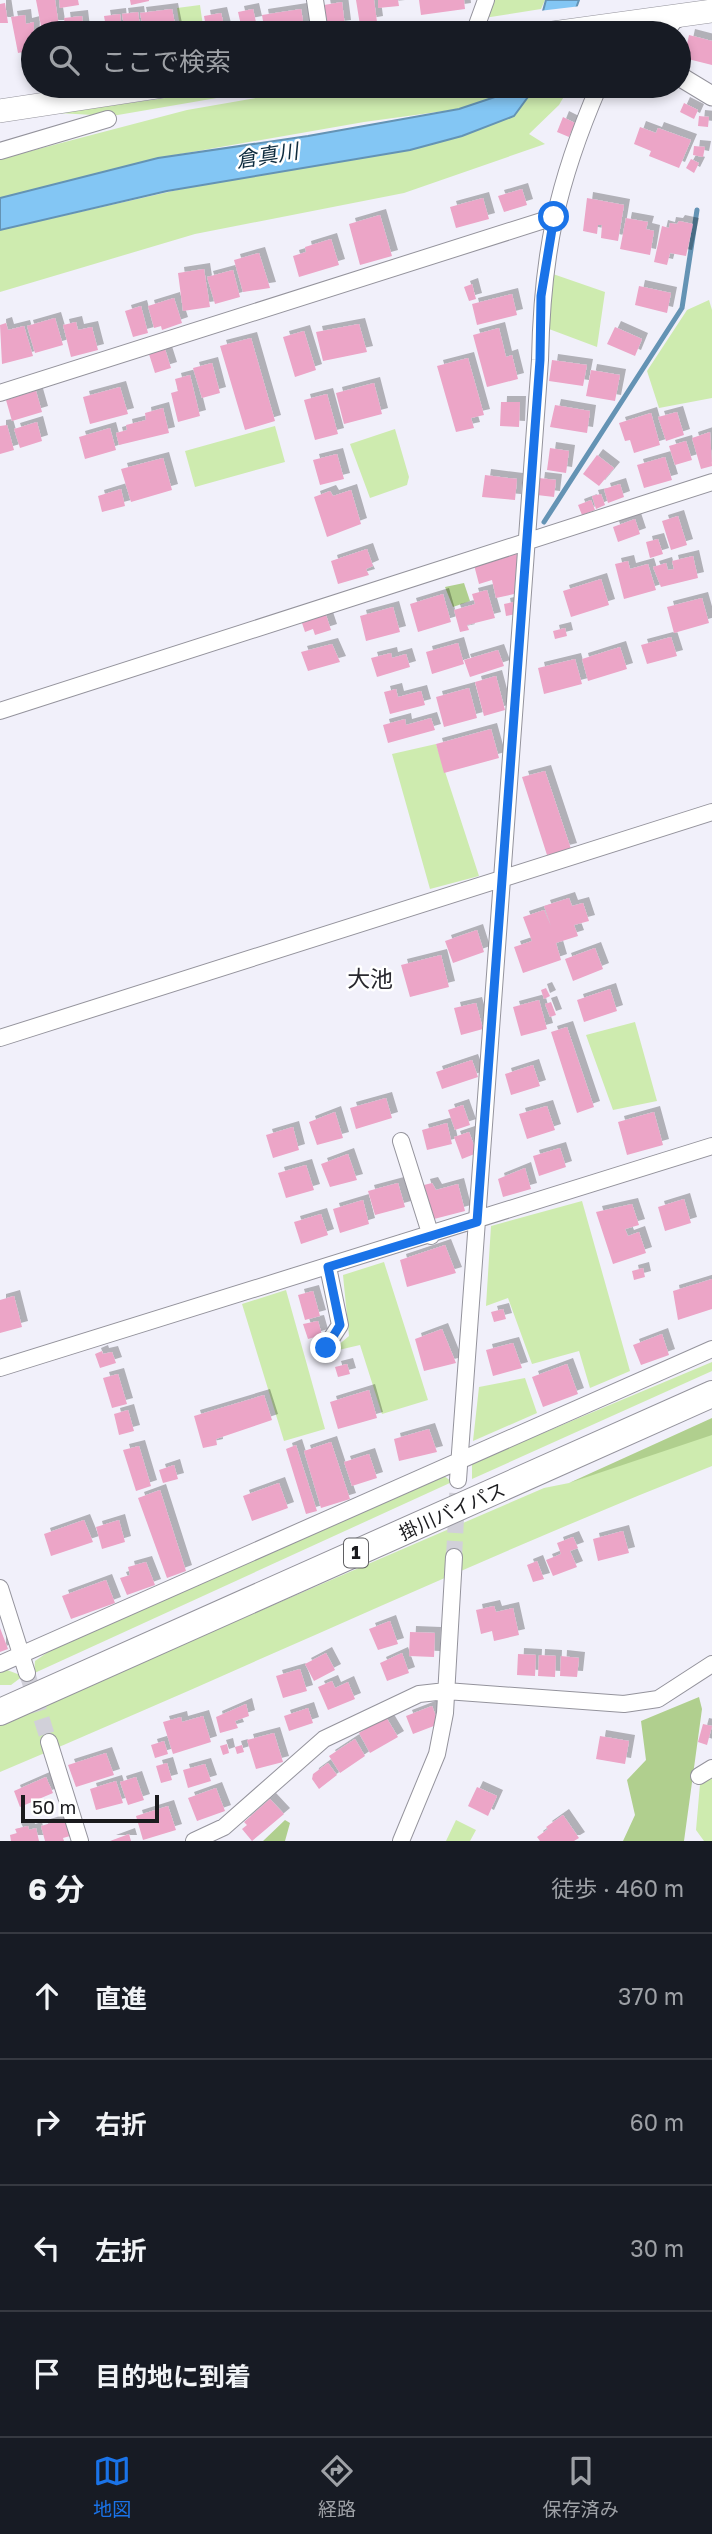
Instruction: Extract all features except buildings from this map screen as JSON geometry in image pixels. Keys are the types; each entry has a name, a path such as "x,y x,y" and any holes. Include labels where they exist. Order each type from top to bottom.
{"highway":[{"name":"掛川バイパス","path":"0,1712 712,1394"}],"main road":[{"path":"627,21 637,0"},
{"path":"656,21 712,10"},
{"path":"0,111 85,98"}],"street":[{"path":"315,0 318,21"},
{"path":"478,21 486,0"},
{"path":"672,21 684,14"},
{"path":"691,83 712,96"},
{"path":"458,1480 526,543 541,296 554,217 571,153 594,98"},
{"path":"0,151 108,119"},
{"path":"0,393 554,217"},
{"path":"0,711 712,482"},
{"path":"0,1038 712,812"},
{"path":"401,1141 431,1236"},
{"path":"0,1368 477,1222 712,1146"},
{"path":"326,1348 340,1325 328,1267"},
{"path":"0,1664 460,1458 712,1349"},
{"path":"401,1841 437,1754 445,1713 454,1557"},
{"path":"0,1588 27,1673"},
{"path":"194,1841 224,1827 324,1739 419,1693 446,1691 624,1704 658,1699 712,1664"},
{"path":"49,1742 80,1841"}],"green space":[{"path":"491,0 545,0 541,9 484,18"},
{"path":"200,5 202,21 179,21 177,8"},
{"path":"165,98 217,98 112,116 57,113"},
{"path":"256,98 493,98 459,109 364,122 158,158 0,199 0,159 187,110"},
{"path":"518,98 563,98 529,134 545,144 404,193 195,234 0,292 0,230 195,186 381,154 462,136"},
{"path":"553,274 605,292 597,347 549,329"},
{"path":"709,300 712,310 712,398 659,408 647,371 687,310"},
{"path":"275,426 285,462 195,487 185,451"},
{"path":"395,429 409,477 407,485 370,498 350,444"},
{"path":"464,583 470,601 453,607 445,587"},
{"path":"436,744 479,876 430,889 392,754"},
{"path":"635,1022 657,1101 613,1110 586,1035"},
{"path":"582,1201 630,1371 590,1388 579,1351 532,1364 508,1298 486,1306 491,1226"},
{"path":"384,1262 428,1400 382,1414 360,1345 330,1352 349,1336 343,1275"},
{"path":"286,1290 325,1429 284,1441 242,1304"},
{"path":"712,1362 712,1371 472,1479 472,1463"},
{"path":"525,1378 537,1413 473,1441 479,1387"},
{"path":"712,1418 712,1435 569,1483"},
{"path":"712,1429 712,1466 444,1578 0,1772 0,1723 544,1488 569,1483"},
{"path":"443,1475 452,1482 28,1676 34,1673 35,1661 58,1645"},
{"path":"7,1670 23,1676 11,1685 0,1685 0,1673"},
{"path":"699,1697 702,1709 684,1841 623,1841 635,1815 627,1780 646,1760 641,1721"},
{"path":"712,1777 712,1841 704,1841 696,1830 700,1784"},
{"path":"285,1820 290,1823 285,1841 263,1841"},
{"path":"456,1820 476,1830 470,1841 446,1841"}],"water":[{"path":"546,0 579,0 571,21 540,21"},
{"name":"倉真川","path":"492,98 527,98 514,116 462,136 410,150 167,191 0,230 0,198 158,158 308,136 459,109"}],"pier":[{"path":"581,6 575,21 536,21 539,11"}],"waterway":[{"path":"544,522 682,308 697,210"}],"tunnel":[{"path":"454,1557 458,1480"},
{"path":"27,1673 49,1742"}],"district":[{"name":"大池","path":"370,979"}],"route":[{"path":"326,1348 340,1325 328,1267 477,1222 540,360 541,296 554,217"}]}
